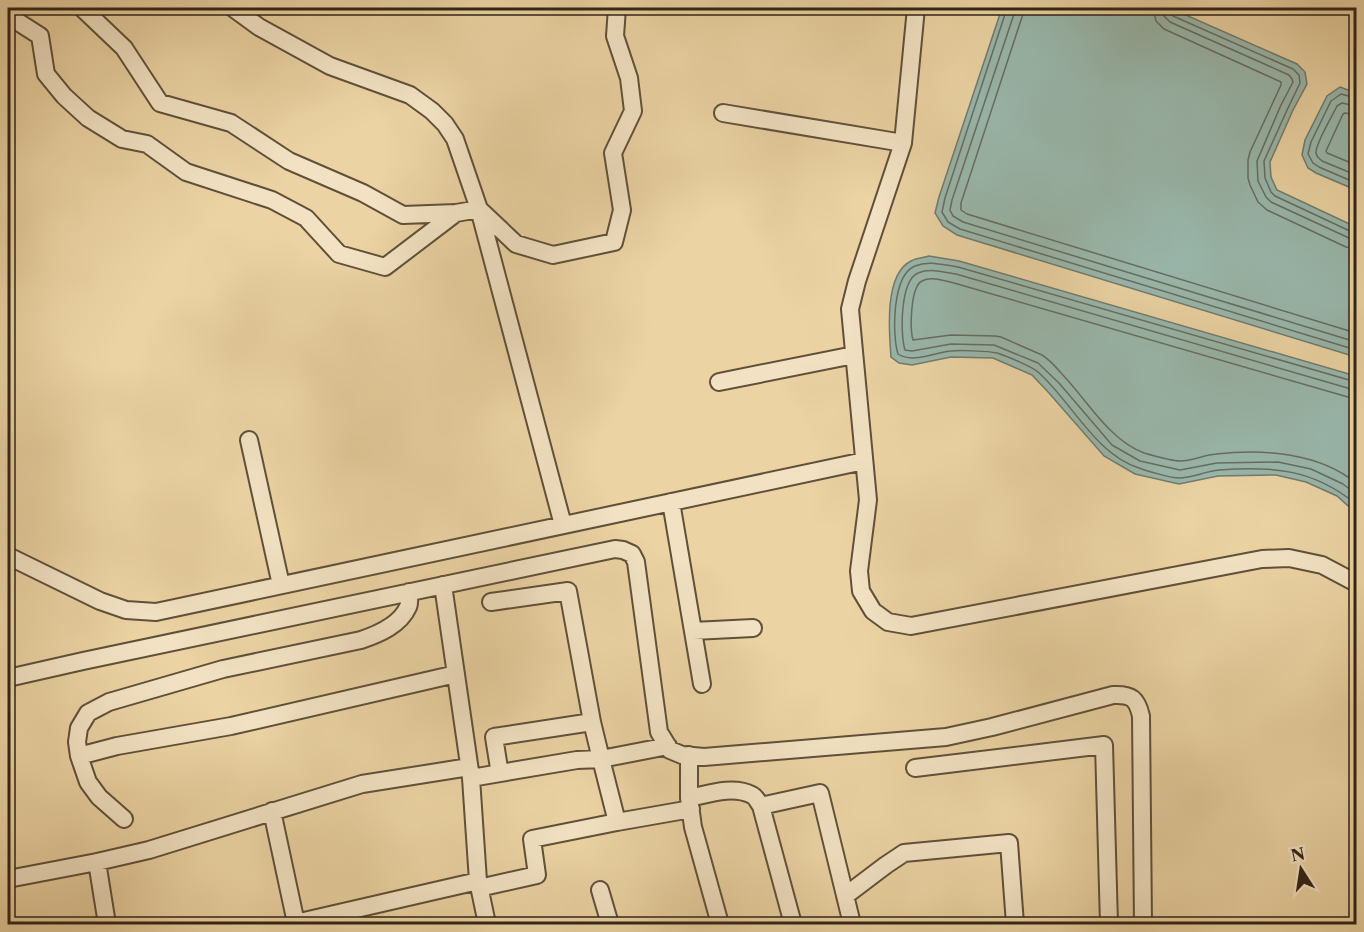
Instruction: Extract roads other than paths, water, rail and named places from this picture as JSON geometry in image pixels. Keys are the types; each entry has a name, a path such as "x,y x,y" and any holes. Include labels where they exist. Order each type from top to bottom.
{"street":[{"path":"82,8 124,48 160,103 231,123 289,161 363,193 403,215 456,213 479,209"},
{"path":"233,8 259,27 330,66 410,95 432,111 455,139 479,209 563,525"},
{"path":"479,209 516,244 553,255 614,242 622,210 613,153 633,111 629,78 615,36 617,8"},
{"path":"916,8 903,143 857,281 850,309 868,500 859,571 861,591 873,611 888,622 911,626 1262,559 1289,558 1322,565 1356,583"},
{"path":"8,11 15,20 40,36 46,74 64,96 88,118 122,139 147,144 186,172 272,200 306,218 339,254 385,267 456,213"},
{"path":"723,113 903,143"},
{"path":"719,382 854,355"},
{"path":"249,440 281,585"},
{"path":"8,556 100,601 126,610 156,612 864,461"},
{"path":"671,502 702,684"},
{"path":"8,678 615,549 623,550 632,554 636,562 659,732 670,750 682,755 704,757 946,737 1113,695 1134,699 1142,716 1143,924"},
{"path":"443,585 470,773 479,884 487,924"},
{"path":"491,602 568,591 592,722 617,822"},
{"path":"124,819 99,797 88,782 79,756 77,742 79,728 88,713 109,702 223,669 361,640 379,634 393,625 409,605 410,592"},
{"path":"693,631 753,628"},
{"path":"79,756 117,746 231,726 456,674"},
{"path":"499,768 494,737 592,722"},
{"path":"915,768 1104,745 1108,924"},
{"path":"8,879 148,850 362,784 602,759 668,746"},
{"path":"689,755 693,827 720,924"},
{"path":"272,811 293,924 479,884 537,875 532,839 690,804 717,791 740,791 754,796 761,806 793,924"},
{"path":"761,806 820,793 852,924"},
{"path":"845,896 904,853 1009,843 1015,924"},
{"path":"97,862 107,924"},
{"path":"600,890 610,924"}],"water":[{"path":"1002,8 1170,8 1297,64 1305,72 1307,84 1270,162 1271,177 1277,190 1356,227 1356,357 957,235 943,226 935,213 939,197"},
{"path":"1340,87 1356,93 1356,190 1308,168 1302,155 1305,140 1327,96"},
{"path":"929,256 959,261 1356,376 1356,513 1337,496 1306,482 1276,475 1218,476 1179,484 1135,474 1104,456 1032,375 993,358 951,357 912,365 899,363 891,357 889,319 892,290 902,268 913,260"}]}
